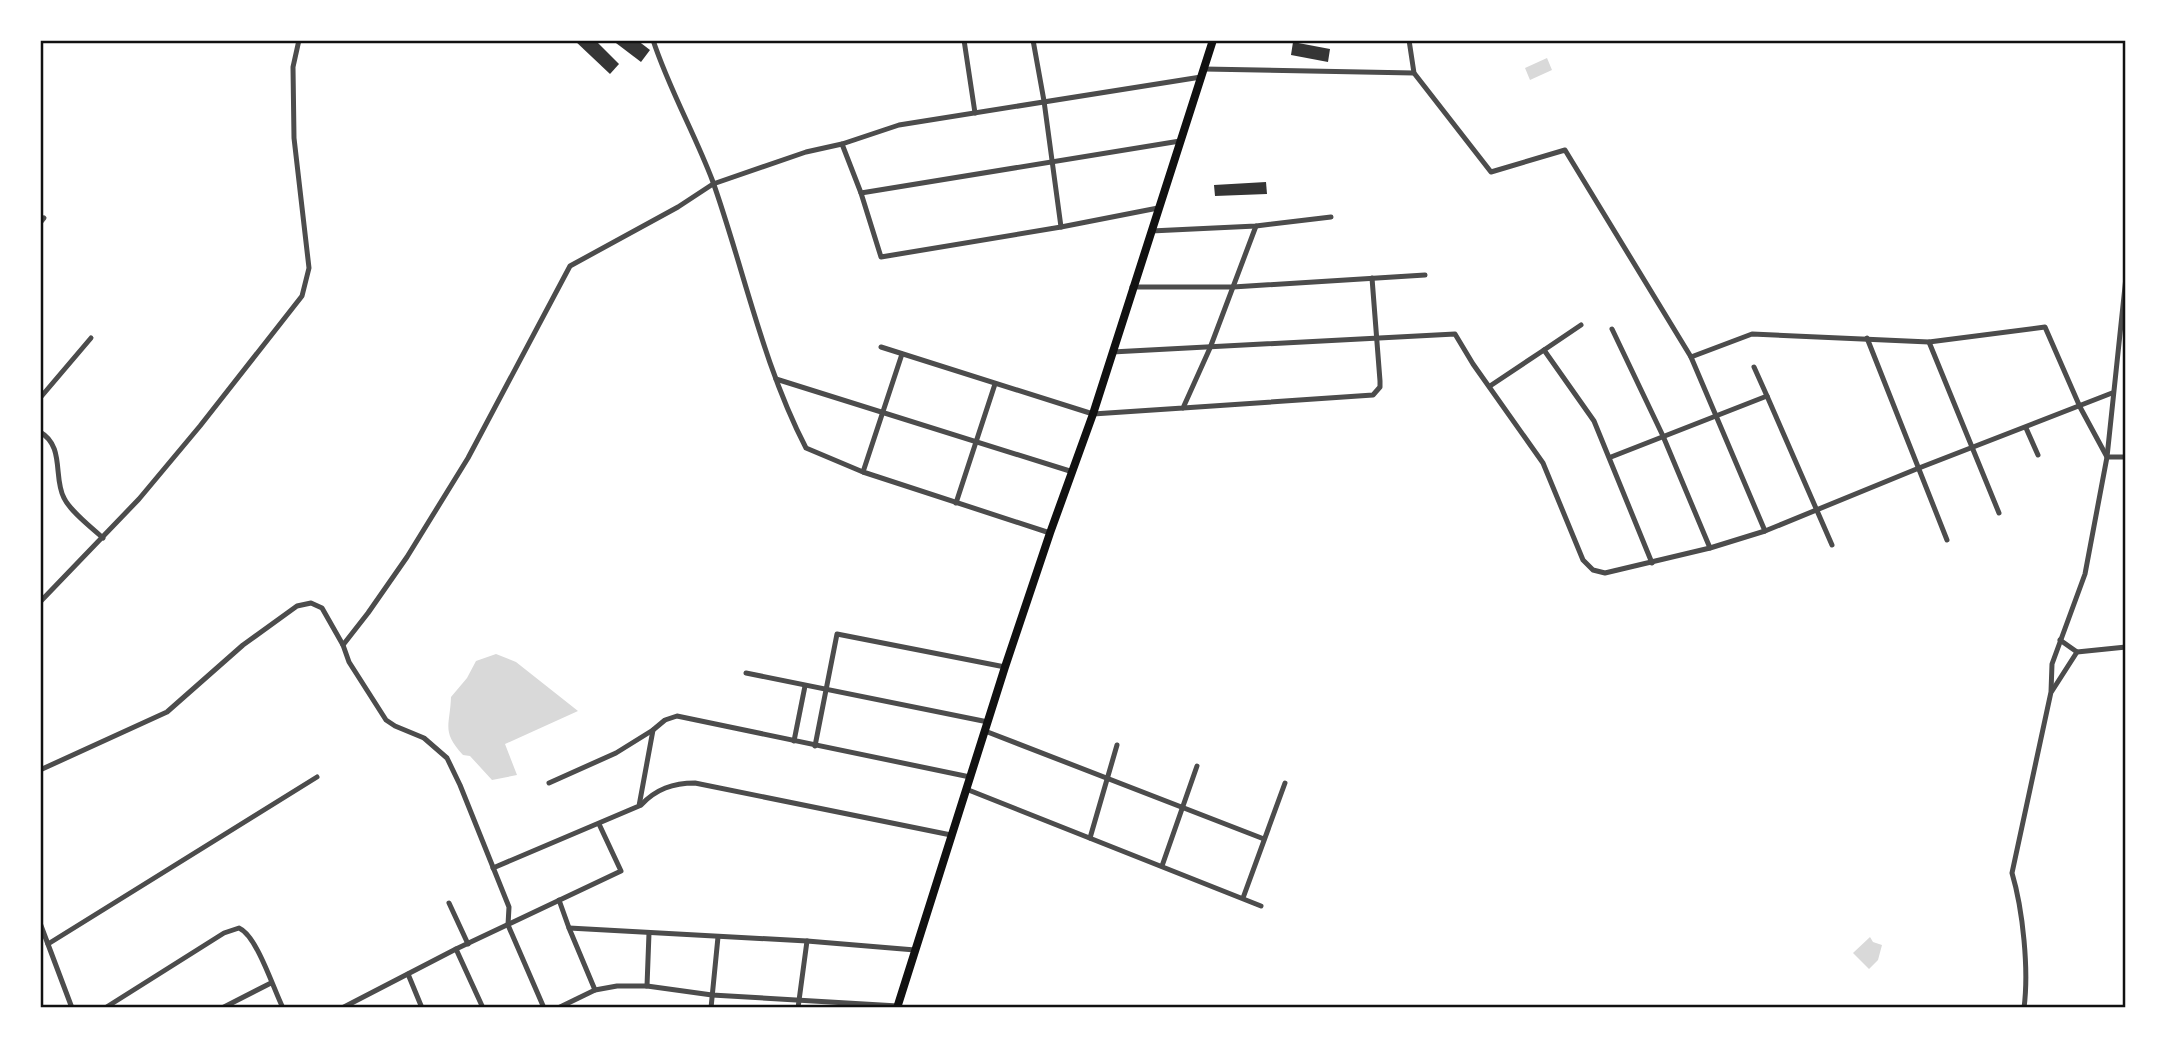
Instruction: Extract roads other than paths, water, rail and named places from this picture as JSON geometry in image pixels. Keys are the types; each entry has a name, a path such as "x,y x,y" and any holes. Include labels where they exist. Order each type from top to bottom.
{"main road":[{"path":"897,1007 986,726 1093,414 1213,40"}],"street":[{"path":"40,602 103,538 200,426 298,302 305,289 309,268 299,199 293,113 293,67 299,40"},
{"path":"653,40 713,184 776,379 806,448 863,472 1050,533"},
{"path":"964,40 975,113"},
{"path":"1033,40 1061,227"},
{"path":"1409,40 1414,73 1491,172 1565,150 1691,357 1765,531"},
{"path":"343,645 407,557 468,458 570,266 678,207 713,184 806,152 842,144 899,125 1044,102 1202,72 1414,73"},
{"path":"861,193 1180,141"},
{"path":"842,144 881,257 1158,208"},
{"path":"1151,231 1256,226 1331,217"},
{"path":"1183,408 1210,348 1256,226"},
{"path":"1132,287 1233,287 1425,275"},
{"path":"2024,1008 2025,960 2012,873 2051,692 2052,664 2085,574 2107,457 2126,277"},
{"path":"881,347 1093,414 1368,397 1380,387 1372,278"},
{"path":"1490,386 1581,325"},
{"path":"1691,357 1752,334 1930,342 2045,327 2080,407 2107,457"},
{"path":"1612,329 1663,436 1710,548"},
{"path":"1112,352 1455,334 1543,463 1580,556 1593,570 1605,573 1710,548 1765,531 2112,393"},
{"path":"40,398 91,338"},
{"path":"1867,338 1947,540"},
{"path":"1930,342 1999,513"},
{"path":"1544,350 1594,421 1611,457 1652,563"},
{"path":"863,472 902,354"},
{"path":"1754,367 1832,545"},
{"path":"776,379 1073,472"},
{"path":"956,503 995,384"},
{"path":"1611,457 1767,396"},
{"path":"2026,428 2038,455"},
{"path":"40,432 48,438 54,450 65,500 103,538"},
{"path":"2107,457 2126,457"},
{"path":"40,769 167,712 243,645 297,606 311,603 322,608 343,645 349,662 386,720 424,738 447,758 509,907 508,925 544,1008"},
{"path":"815,746 837,634 1006,667"},
{"path":"2060,640 2077,652 2126,647"},
{"path":"2051,692 2077,652"},
{"path":"746,673 986,726 1106,778 1264,839"},
{"path":"794,741 805,685"},
{"path":"549,783 616,753 665,720 682,717 970,777"},
{"path":"639,806 653,730"},
{"path":"1090,838 1116,745"},
{"path":"1163,866 1197,766"},
{"path":"48,944 317,777"},
{"path":"493,868 639,806 669,785 677,783 695,783 951,835"},
{"path":"1243,898 1285,783"},
{"path":"966,789 1261,906"},
{"path":"342,1008 456,949 621,871 599,824"},
{"path":"559,900 595,990"},
{"path":"449,903 468,944"},
{"path":"40,923 72,1008"},
{"path":"105,1008 233,928 243,929 250,936 283,1008"},
{"path":"569,928 807,941 915,950"},
{"path":"648,986 649,933"},
{"path":"711,1008 718,937"},
{"path":"798,1008 807,941"},
{"path":"456,949 483,1008"},
{"path":"408,974 422,1008"},
{"path":"222,1008 271,983"},
{"path":"558,1008 595,990 617,986 648,986 712,995 897,1007"},
{"path":"757,1008 758,998"},
{"path":"359,999 363,1008"}]}
